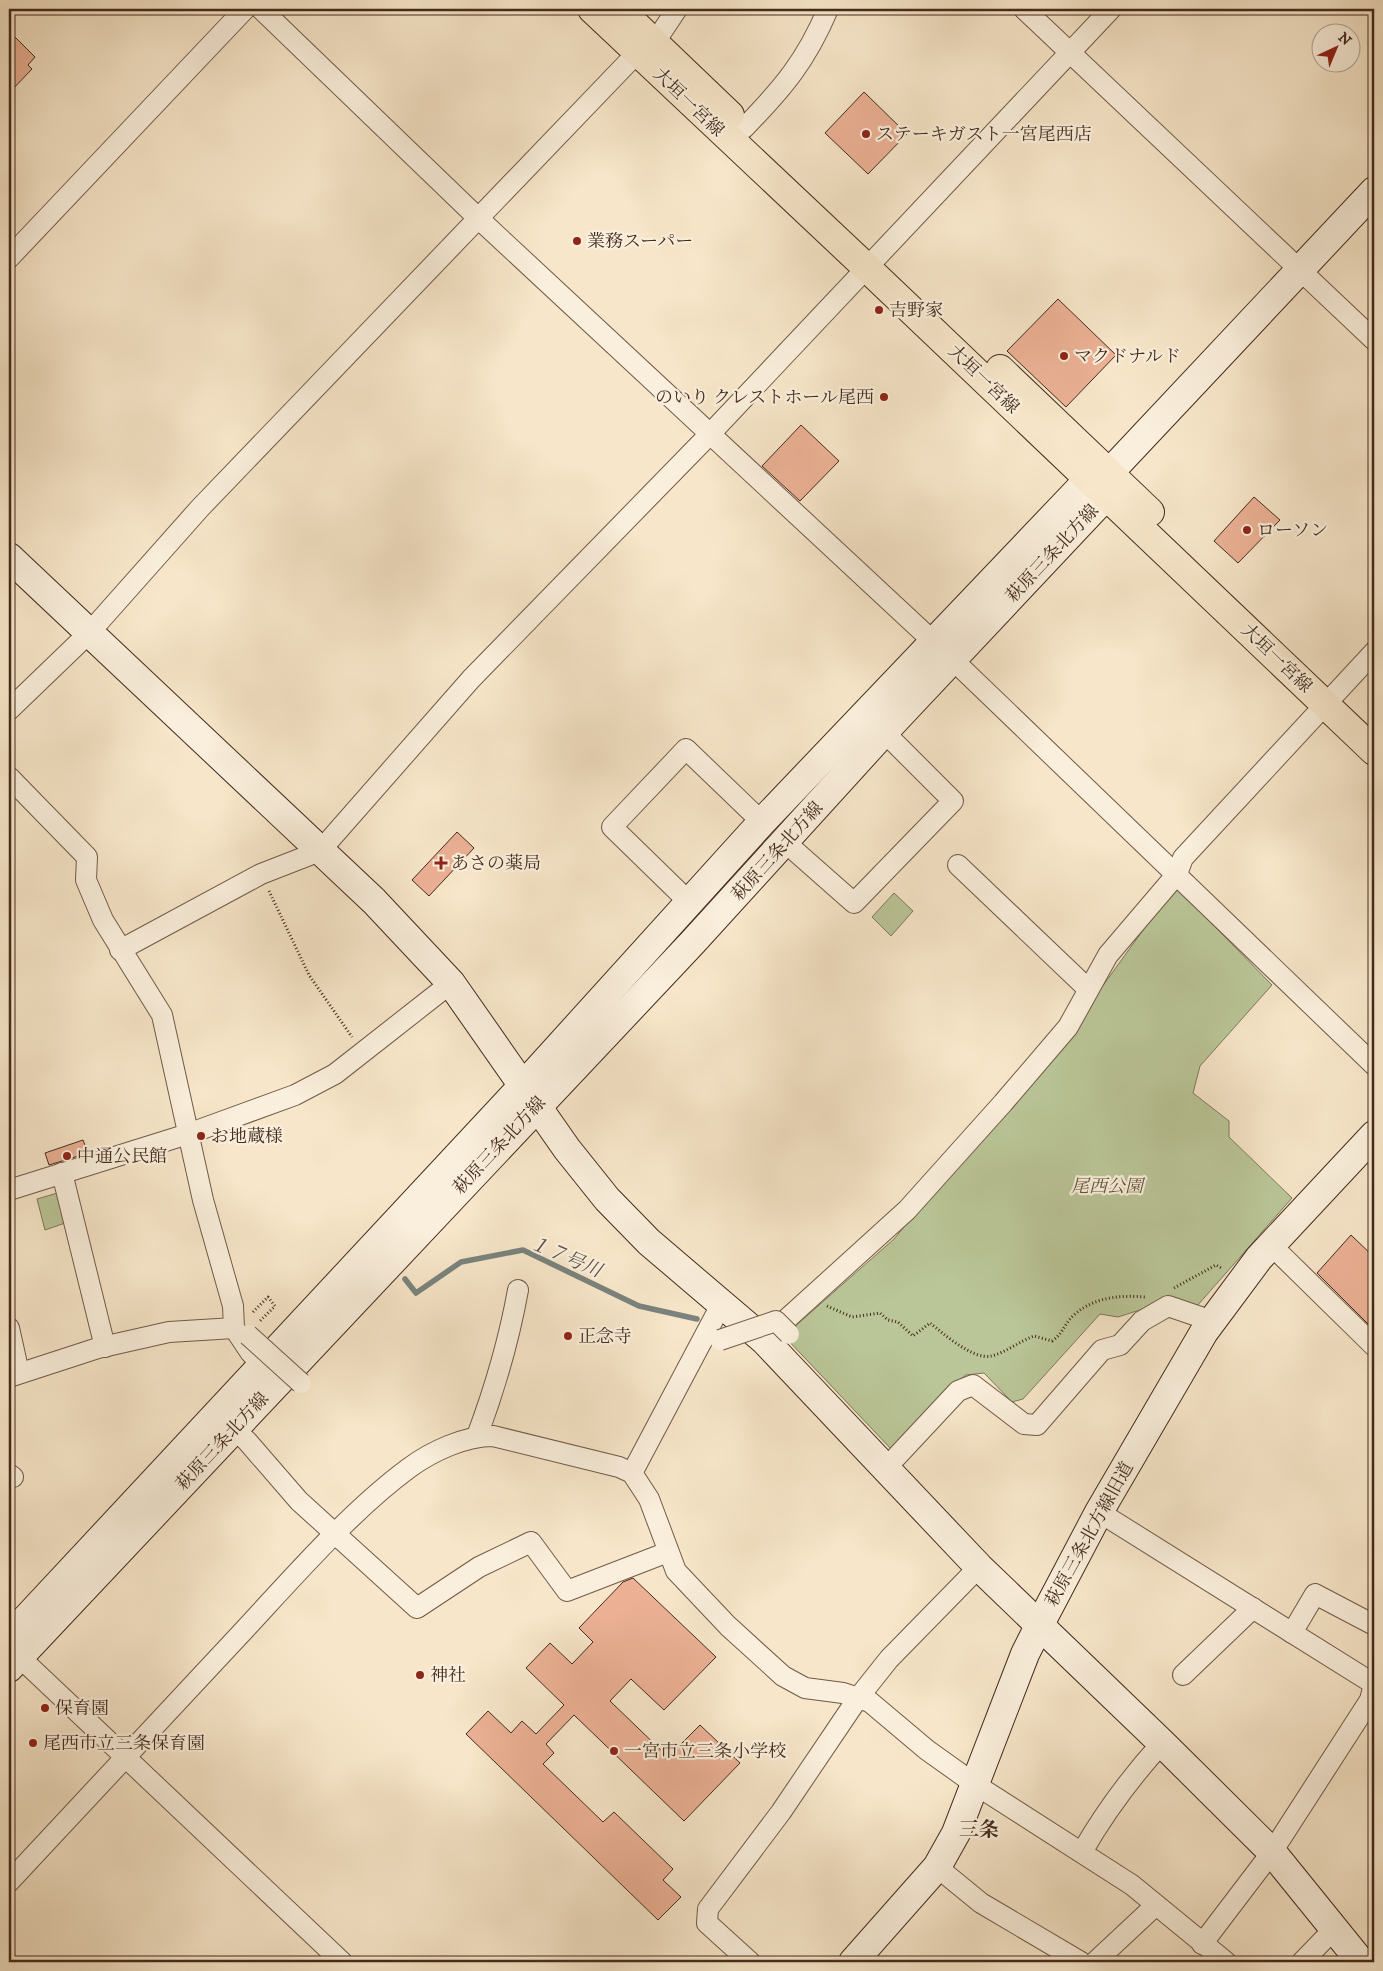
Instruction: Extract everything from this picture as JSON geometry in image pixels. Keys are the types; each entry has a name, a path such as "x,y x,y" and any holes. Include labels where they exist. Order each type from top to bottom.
{"main road":[{"name":"大垣一宮線","path":"592,9 646,48 744,128 874,261 1101,483 1331,698 1374,751"},
{"name":"大垣一宮線","path":"620,9 646,48 874,261"},
{"name":"大垣一宮線","path":"1331,698 1374,726"}],"street":[{"path":"9,258 245,9"},
{"path":"261,9 478,218 943,651 1374,1064"},
{"path":"9,710 90,632 200,508 478,218 646,48 677,9"},
{"path":"744,128 783,87 814,42 828,9"},
{"path":"1024,9 1374,340"},
{"path":"120,950 261,874 320,851 471,679 709,435 1110,9"},
{"name":"萩原三条北方線","path":"11,1652 233,1428 530,1095 689,902 762,822 943,651 1299,268 1374,191"},
{"path":"9,557 393,920 451,984 530,1095 566,1150 607,1199 649,1242 722,1305 776,1337 886,1468 979,1567 1272,1852 1361,1962"},
{"name":"萩原三条北方線","path":"11,1652 262,1365 530,1095 786,843 884,732 943,651"},
{"path":"776,1337 907,1210 1068,1027 1108,955 1177,874 1183,858 1374,652"},
{"path":"786,843 854,903 953,801 884,732"},
{"path":"689,902 612,827 686,749 762,822"},
{"path":"9,777 87,857 86,880 103,920 162,1015 202,1200 241,1331 250,1352 262,1365"},
{"path":"958,865 1088,988"},
{"path":"9,1190 188,1134 295,1095 335,1074 451,984"},
{"name":"萩原三条北方線旧道","path":"853,1962 938,1867 956,1833 976,1785 1025,1654 1098,1512 1212,1321 1271,1245 1374,1135"},
{"path":"62,1173 105,1346"},
{"path":"1271,1245 1374,1346"},
{"path":"476,1436 494,1388 510,1331 518,1290"},
{"path":"632,1473 722,1305"},
{"path":"886,1468 958,1391 973,1385 1024,1424 1037,1425 1102,1350 1120,1345 1142,1321 1168,1306 1212,1321"},
{"path":"720,1340 776,1321 776,1337"},
{"path":"9,1328 14,1375 105,1346 169,1332 241,1331 300,1384"},
{"path":"233,1428 247,1441 299,1501 335,1536 417,1608 479,1567 531,1542 567,1591 668,1552"},
{"path":"9,1882 286,1584 369,1502 410,1467 448,1447 476,1436 493,1436 619,1467 632,1473 649,1499 676,1571 728,1626 783,1676 805,1688 843,1693 870,1702 927,1750 976,1785 1132,1885 1226,1962"},
{"path":"1098,1512 1374,1684 1370,1700 1272,1852 1202,1944"},
{"path":"750,1962 707,1923 708,1909 781,1812 858,1698 889,1660 979,1567"},
{"path":"1292,1632 1314,1594 1374,1625"},
{"path":"1183,1675 1253,1608"},
{"path":"11,1652 342,1962"},
{"path":"1082,1852 1103,1816 1128,1780 1162,1743"},
{"path":"938,1867 981,1904 1081,1962"},
{"path":"1095,1962 1156,1905"},
{"path":"1302,1962 1334,1929"}],"path":[{"path":"261,874 309,975 363,1053"},
{"path":"1166,1293 1216,1265 1242,1281"},
{"path":"818,1304 852,1317 880,1313 888,1320 898,1322 913,1336 930,1323 958,1344 982,1356 992,1356 1034,1336 1052,1341 1060,1336 1074,1315 1104,1299 1124,1295 1149,1297"},
{"path":"241,1331 275,1306 268,1297 251,1315"}],"green space":[{"name":"尾西公園","path":"1175,886 1272,985 1200,1066 1193,1093 1229,1121 1229,1137 1292,1198 1197,1306 1174,1299 1118,1317 1100,1314 1023,1399 1012,1402 984,1373 966,1375 950,1387 892,1450 784,1336 894,1239 1086,1009"},
{"path":"894,893 913,911 891,936 872,917"},
{"path":"61,1192 68,1222 45,1230 37,1199"}],"building":[{"path":"9,31 35,57 28,65 32,69 9,93"},
{"path":"864,92 907,134 868,174 825,133"},
{"path":"1058,299 1116,355 1066,407 1007,351"},
{"path":"801,425 839,461 800,501 762,466"},
{"name":"ローソン","path":"1254,497 1280,520 1238,563 1214,541"},
{"path":"457,832 474,848 429,896 412,880"},
{"name":"中通公民館","path":"83,1140 88,1153 49,1165 45,1153"},
{"path":"1351,1235 1374,1257 1374,1330 1317,1273"},
{"path":"633,1578 716,1657 664,1710 631,1679 610,1701 666,1755 674,1746 677,1748 700,1725 740,1763 684,1821 574,1715 546,1744 554,1753 543,1764 603,1822 614,1812 673,1869 663,1880 681,1897 658,1920 466,1734 488,1711 511,1733 522,1721 536,1734 564,1705 526,1668 550,1643 572,1664 593,1642 579,1628 623,1582"}],"waterway":[{"name":"１７号川","path":"405,1279 416,1293 461,1262 523,1250 639,1306 697,1319"}],"place":[{"name":"ステーキガスト一宮尾西店","path":"866,134"},
{"name":"業務スーパー","path":"577,241"},
{"name":"吉野家","path":"879,310"},
{"name":"マクドナルド","path":"1064,356"},
{"name":"のいり クレストホール尾西","path":"884,397"},
{"name":"ローソン","path":"1247,530"},
{"name":"あさの薬局","path":"441,863"},
{"name":"お地蔵様","path":"201,1136"},
{"name":"中通公民館","path":"67,1156"},
{"name":"正念寺","path":"568,1336"},
{"name":"神社","path":"420,1675"},
{"name":"保育園","path":"45,1708"},
{"name":"尾西市立三条保育園","path":"33,1743"},
{"name":"一宮市立三条小学校","path":"614,1751"}],"district":[{"name":"三条","path":"979,1829"}]}
